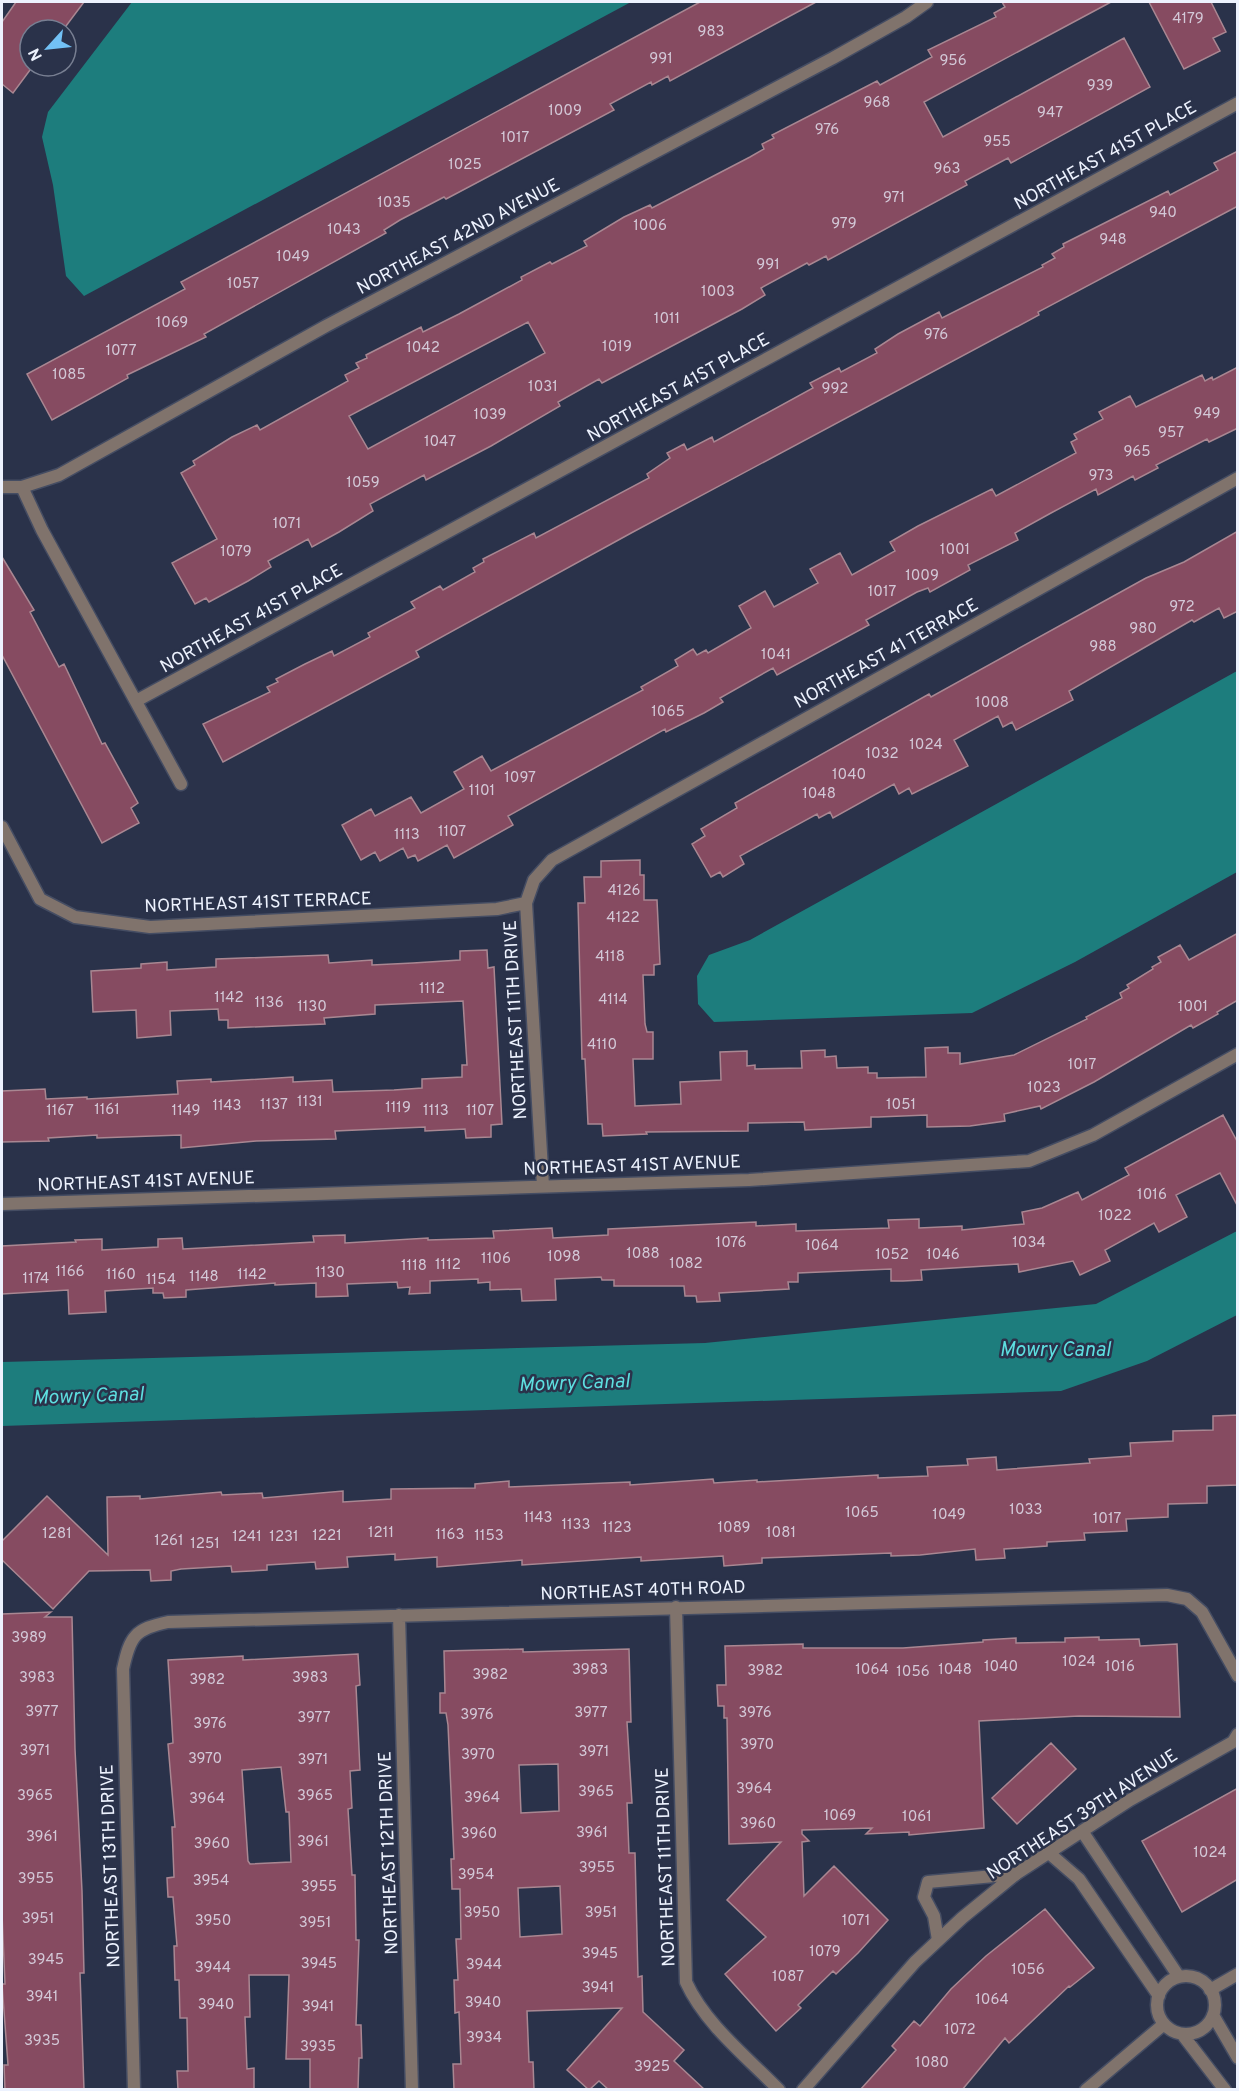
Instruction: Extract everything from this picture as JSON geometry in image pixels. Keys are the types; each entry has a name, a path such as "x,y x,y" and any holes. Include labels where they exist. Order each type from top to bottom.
{"street":[{"name":"NORTHEAST 42ND AVENUE","path":"2,488 22,487 59,475 326,326 833,58 906,17 927,2"},
{"name":"NORTHEAST 41ST PLACE","path":"136,701 1238,103"},
{"name":"NORTHEAST 41 TERRACE","path":"552,860 1238,478"},
{"path":"22,487 42,530 181,784"},
{"name":"NORTHEAST 41ST TERRACE","path":"2,827 40,898 75,917 150,927 497,909 526,903"},
{"name":"NORTHEAST 11TH DRIVE","path":"543,1186 526,903 534,880 552,860"},
{"name":"NORTHEAST 41ST AVENUE","path":"2,1204 749,1179 1029,1161 1093,1135 1238,1054"},
{"name":"NORTHEAST 40TH ROAD","path":"128,1643 145,1626 168,1622 1167,1595 1187,1599 1202,1612 1238,1676"},
{"name":"NORTHEAST 11TH DRIVE","path":"676,1607 686,1982 694,2000 705,2014 779,2090"},
{"name":"NORTHEAST 12TH DRIVE","path":"399,1615 412,2090"},
{"name":"NORTHEAST 13TH DRIVE","path":"128,1643 123,1670 134,2090"},
{"name":"NORTHEAST 39TH AVENUE","path":"803,2090 915,1962 1016,1874 1130,1800 1233,1742 1238,1734"},
{"path":"1082,1832 1179,1977"},
{"path":"1049,1853 1079,1880 1158,1996 1159,2015 1164,2024 1182,2034 1224,2090"},
{"path":"938,1941 934,1916 924,1897 928,1882 1016,1874"},
{"path":"1209,1990 1238,1974"},
{"path":"1158,1996 1163,1987 1179,1977 1199,1980 1209,1990 1215,2005 1213,2015 1200,2031 1182,2034"},
{"path":"1213,2015 1238,2058"},
{"path":"1086,2090 1164,2024"}],"water":[{"path":"132,2 631,2 84,296 66,276 53,185 42,137 48,112 74,78 78,78 78,73"},
{"path":"1237,671 1237,872 1075,962 972,1013 714,1022 698,1004 697,976 709,955 750,940"},
{"name":"Mowry Canal","path":"1237,1231 1237,1315 1147,1361 1061,1391 2,1426 2,1362 705,1343 1096,1304"}],"building":[{"path":"16,2 84,2 72,18 18,18 18,78 24,78 13,93 2,84 2,22"},
{"path":"700,2 816,2 670,81 668,76 652,85 651,82 610,104 614,110 446,199 444,197 400,220 384,230 386,233 204,334 206,337 127,375 128,378 52,420 27,374 185,289 181,282"},
{"path":"1002,2 1111,2 924,102 943,137 1124,38 1150,87 1011,163 1008,158 965,181 967,185 828,260 826,256 809,265 807,263 761,288 765,295 742,309 602,383 599,379 558,402 560,406 491,446 426,480 424,475 370,504 373,511 339,532 312,547 308,539 268,561 271,567 248,581 209,602 206,598 195,604 172,563 217,539 181,473 195,465 193,461 232,437 257,425 260,430 348,381 345,375 359,368 356,363 367,358 366,355 421,327 423,332 522,280 521,277 587,246 584,241 624,217 650,205 652,208 764,149 762,144 774,138 772,135 877,81 880,85 932,57 928,50 996,17 994,13 1005,7","holes":["528,322 545,353 368,449 349,416"]},
{"path":"1149,2 1211,2 1226,32 1213,38 1220,51 1184,69"},
{"path":"1238,151 1238,206 633,532 416,651 419,657 223,762 203,724 270,692 267,687 278,682 276,679 332,651 334,656 370,637 368,633 415,608 411,602 440,586 443,590 475,572 473,568 484,562 483,559 534,533 536,538 649,478 647,474 670,458 667,453 684,444 687,450 712,437 714,442 813,388 810,383 839,368 841,372 877,353 875,349 939,312 942,318 1043,267 1042,265 1055,258 1052,254 1064,247 1063,244 1168,191 1170,195 1218,170 1214,163"},
{"path":"1238,367 1238,428 1209,442 1207,439 1156,465 1158,468 1135,480 1133,476 1098,495 1096,489 1051,513 1015,533 1018,540 968,565 970,570 930,592 928,588 917,592 866,620 869,625 777,675 773,668 720,698 723,702 704,713 666,732 665,729 508,816 513,825 454,858 447,845 418,861 415,855 408,858 403,848 380,861 375,852 361,860 342,825 371,809 375,816 411,797 421,813 464,789 454,772 482,756 491,771 643,690 641,687 678,666 675,660 693,649 697,655 706,650 708,653 751,628 739,606 765,591 774,607 818,583 810,569 840,553 852,575 895,551 890,542 918,526 992,489 996,496 1076,453 1071,442 1077,439 1074,434 1103,419 1099,412 1130,396 1136,407 1202,375 1205,381 1212,377 1213,380"},
{"path":"1238,531 1238,611 1224,618 1219,608 1194,622 1192,620 1069,691 1073,700 1016,730 1012,722 1003,727 998,716 954,740 968,766 912,794 909,788 899,794 894,784 833,818 830,812 819,818 817,814 740,856 744,864 723,877 720,872 711,877 692,844 705,836 701,829 737,808 735,803 929,694 931,697 1146,578 1184,562"},
{"path":"2,557 34,610 30,612 59,667 64,664 102,744 105,743 138,803 131,808 139,823 102,843 2,655"},
{"path":"640,860 640,875 644,875 644,900 657,900 660,964 654,965 654,975 643,975 645,1024 647,1032 653,1032 653,1059 633,1059 635,1106 681,1104 680,1082 721,1080 720,1052 747,1051 747,1066 755,1065 755,1069 802,1068 801,1051 825,1050 825,1057 836,1056 837,1068 868,1067 868,1073 877,1073 877,1078 926,1077 925,1048 948,1047 948,1053 960,1053 960,1064 1014,1055 1087,1019 1086,1017 1122,998 1120,993 1129,988 1127,985 1161,962 1158,957 1180,945 1189,960 1238,933 1238,1000 1193,1028 1191,1025 1094,1082 1041,1109 1040,1106 1004,1114 1005,1121 970,1126 927,1127 927,1115 871,1117 871,1127 805,1130 804,1122 748,1123 748,1131 646,1132 647,1134 603,1136 602,1124 588,1124 585,1059 582,1059 578,903 585,903 584,877 601,877 601,861"},
{"path":"487,950 488,968 494,967 502,1124 491,1125 491,1137 466,1138 465,1129 425,1131 425,1127 335,1131 336,1139 256,1141 181,1148 181,1135 97,1138 97,1135 48,1138 49,1141 2,1142 2,1091 45,1089 46,1099 87,1097 87,1099 178,1094 177,1081 211,1079 211,1082 293,1077 293,1082 332,1080 333,1092 394,1090 422,1088 422,1079 462,1077 462,1065 467,1065 463,1001 375,1005 375,1014 324,1018 325,1024 228,1028 228,1020 219,1020 218,1009 170,1011 171,1035 137,1038 136,1010 93,1012 91,971 141,968 141,964 167,962 167,970 216,967 216,959 328,955 329,963 372,960 372,965 413,963 460,960 460,951"},
{"path":"1223,1115 1238,1143 1238,1207 1220,1173 1176,1195 1187,1217 1159,1232 1154,1223 1105,1250 1110,1261 1080,1275 1073,1261 1019,1272 1018,1264 921,1270 922,1280 903,1281 891,1281 891,1269 798,1273 798,1282 788,1282 789,1289 719,1293 720,1301 697,1302 696,1296 685,1296 684,1286 614,1286 614,1280 602,1280 601,1277 555,1279 556,1300 522,1301 521,1289 490,1290 490,1282 478,1283 478,1279 430,1281 430,1293 409,1294 410,1287 398,1288 397,1282 347,1284 348,1296 316,1297 316,1283 275,1285 275,1283 186,1290 186,1297 164,1298 163,1293 153,1293 153,1288 105,1291 106,1312 69,1314 68,1290 2,1294 2,1246 76,1242 75,1240 102,1239 102,1250 158,1247 158,1239 182,1238 183,1249 314,1242 313,1236 345,1235 345,1243 428,1238 428,1240 494,1238 493,1231 552,1228 553,1238 608,1235 608,1229 756,1222 756,1226 796,1224 796,1231 889,1228 888,1220 919,1219 919,1228 962,1226 962,1230 1024,1224 1022,1212 1042,1208 1078,1192 1082,1200 1129,1175 1125,1168"},
{"path":"1238,1415 1238,1485 1207,1486 1207,1503 1168,1504 1168,1517 1126,1519 1127,1531 1084,1533 1085,1540 1047,1542 1047,1546 1004,1549 1005,1558 976,1560 975,1549 920,1555 891,1556 891,1553 762,1558 762,1563 724,1566 723,1556 641,1561 641,1557 522,1565 522,1560 437,1567 437,1557 395,1560 395,1554 347,1557 348,1567 316,1569 315,1562 267,1565 267,1570 232,1572 231,1566 181,1569 171,1571 171,1580 151,1581 150,1570 89,1571 53,1609 2,1560 2,1541 47,1496 108,1555 107,1497 140,1496 140,1499 221,1492 222,1495 262,1493 263,1498 343,1491 343,1502 391,1499 391,1489 475,1488 475,1484 509,1481 509,1487 630,1482 630,1485 713,1479 714,1483 878,1475 878,1478 928,1476 927,1467 968,1465 967,1459 996,1457 997,1470 1090,1463 1089,1459 1131,1456 1130,1443 1173,1441 1173,1431 1213,1430 1213,1416"},
{"path":"51,1612 45,1617 72,1617 75,1749 82,1891 84,1973 80,1973 84,2090 5,2090 4,2065 8,2065 2,1984 5,1984 2,1914 2,1614"},
{"path":"1099,1637 1099,1640 1139,1639 1140,1646 1177,1644 1180,1717 1079,1716 979,1721 984,1828 909,1835 909,1832 866,1834 872,1828 802,1830 802,1834 809,1841 802,1842 804,1896 834,1866 888,1920 836,1974 833,1971 798,2005 801,2008 776,2031 725,1974 766,1937 727,1900 781,1842 729,1844 727,1718 724,1718 724,1706 718,1706 717,1685 726,1685 725,1646 803,1644 803,1648 903,1648 1016,1638 1016,1643 1065,1642 1065,1638"},
{"path":"523,1649 523,1652 629,1649 631,1722 627,1722 632,1803 627,1803 629,1853 635,1853 638,1977 642,1976 643,2012 684,2050 674,2061 705,2090 609,2090 599,2081 589,2090 567,2070 622,2008 527,2011 529,2062 533,2062 534,2090 454,2090 453,2064 461,2064 459,2012 455,2013 454,1980 458,1980 456,1939 461,1939 460,1889 452,1889 451,1859 454,1859 448,1725 446,1713 440,1713 440,1693 445,1693 444,1651","holes":["558,1764 559,1811 521,1813 519,1765","560,1886 562,1934 520,1937 518,1888"]},
{"path":"358,1654 360,1685 356,1686 360,1770 350,1771 352,1808 348,1809 352,1875 355,1875 356,1940 359,1940 356,2025 361,2025 362,2058 359,2058 358,2090 310,2090 310,2059 286,2059 289,1975 249,1975 250,2017 245,2017 247,2069 254,2068 254,2090 178,2090 177,2071 188,2071 187,2018 180,2018 179,1980 175,1980 174,1946 177,1946 173,1897 168,1897 167,1878 174,1877 172,1827 175,1827 168,1744 173,1743 168,1660 243,1656 243,1660","holes":["281,1767 286,1812 289,1812 291,1862 250,1864 242,1770"]},
{"path":"1051,1743 1076,1769 1017,1824 992,1798"},
{"path":"1238,1788 1238,1879 1182,1912 1142,1841"},
{"path":"1045,1909 1094,1968 1069,1986 1009,2043 1005,2038 962,2090 860,2090 896,2050 892,2046 914,2021 920,2026 951,1989 986,1956"}]}
